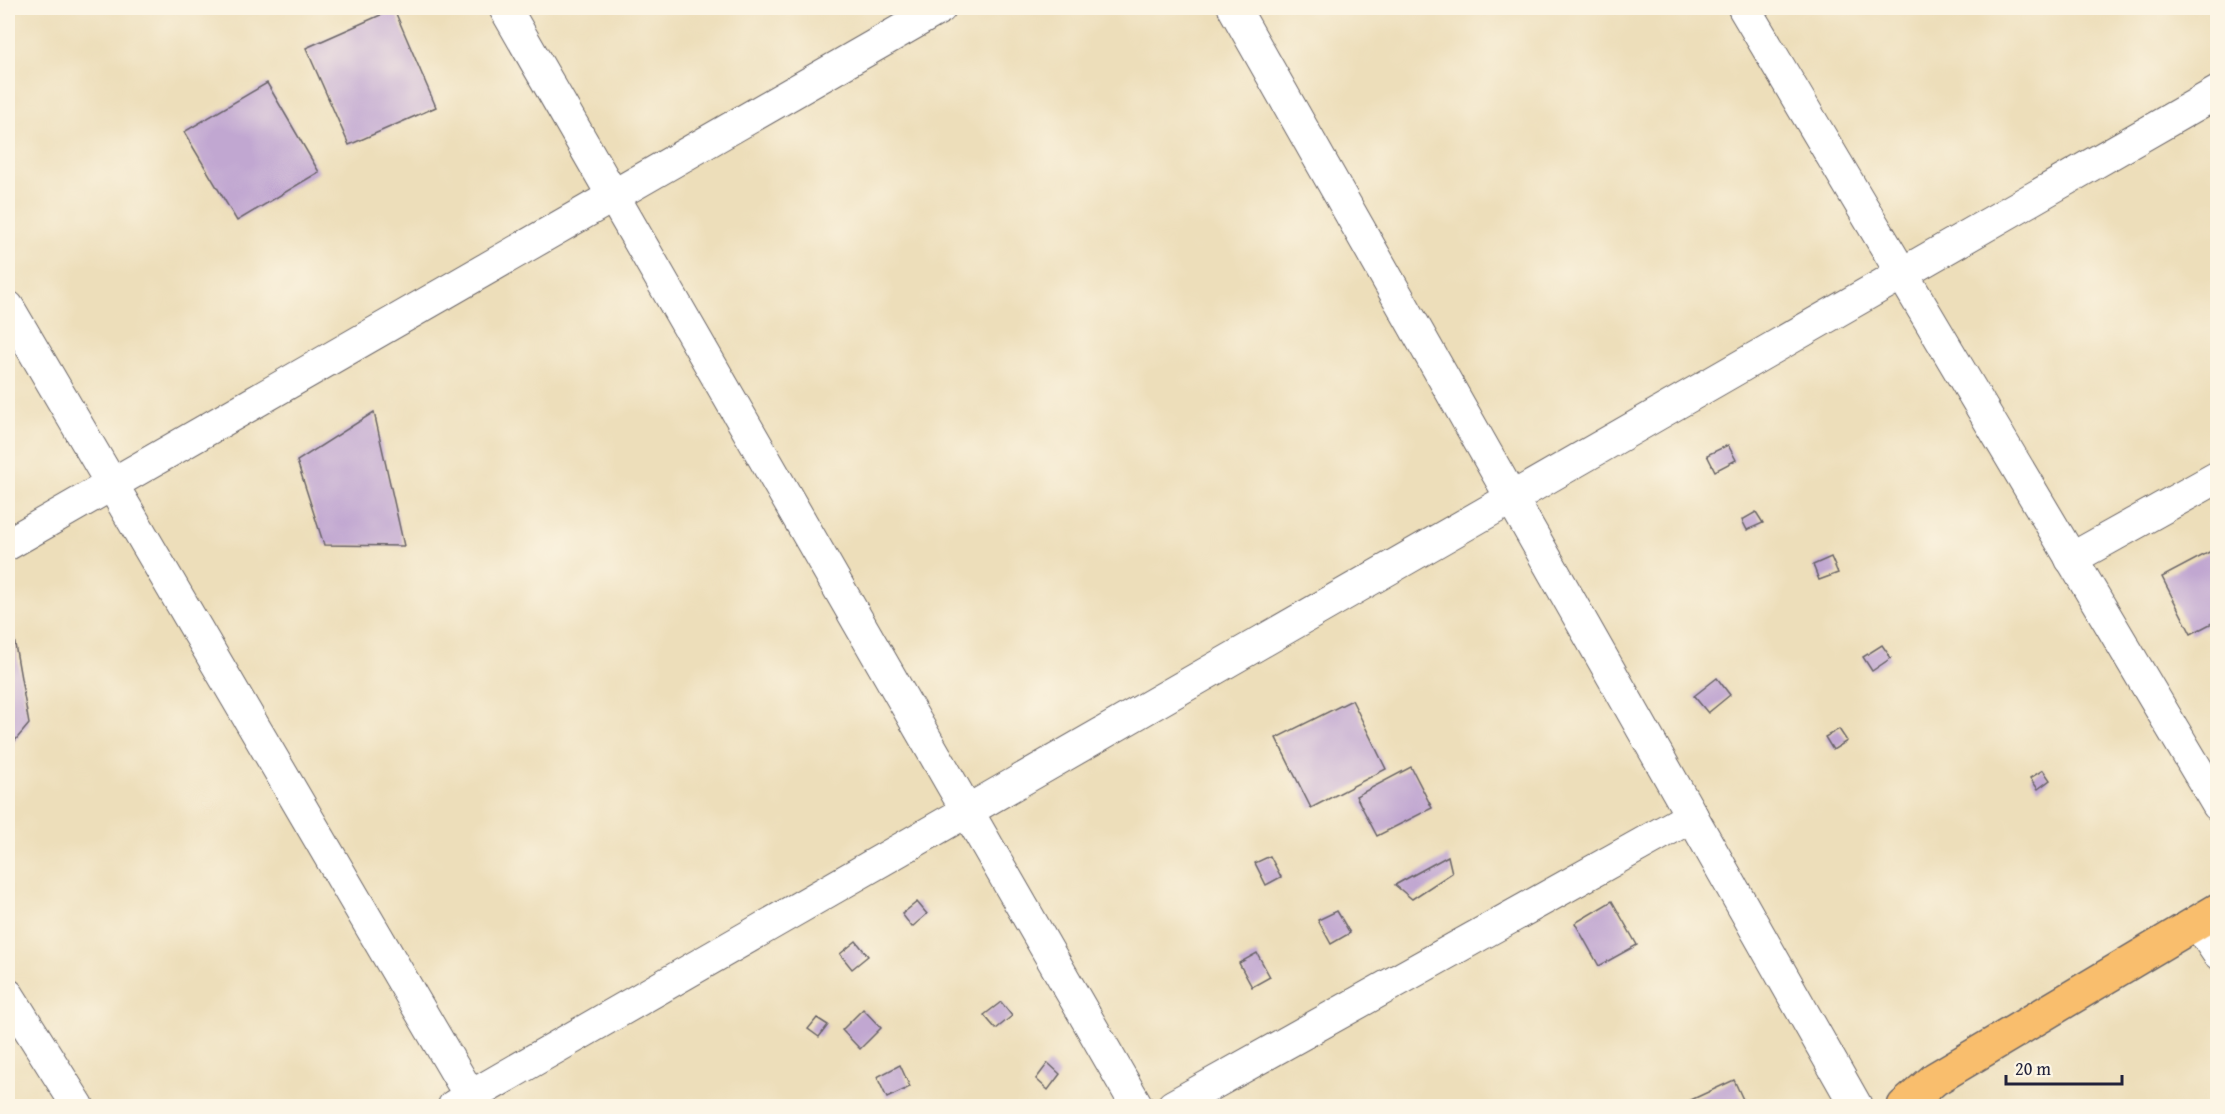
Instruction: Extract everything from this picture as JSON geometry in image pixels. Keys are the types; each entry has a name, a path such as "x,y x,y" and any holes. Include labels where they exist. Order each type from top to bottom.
{"main road":[{"path":"1904,1107 1935,1079 2207,916"}],"street":[{"path":"505,8 1137,1107"},
{"path":"8,544 940,8"},
{"path":"1234,8 1692,816 1851,1105"},
{"path":"1744,8 2217,805"},
{"path":"8,307 467,1103 2217,92"},
{"path":"2071,559 2217,477"},
{"path":"1173,1107 1692,816"},
{"path":"2207,916 2217,953"},
{"path":"8,995 78,1107"}],"building":[{"path":"394,9 436,107 349,145 306,48"},
{"path":"267,83 319,172 237,221 184,132"},
{"path":"374,412 404,546 324,545 297,461"},
{"path":"1728,445 1736,460 1715,471 1707,455"},
{"path":"1756,512 1763,523 1747,530 1742,520"},
{"path":"2215,549 2218,554 2218,620 2191,634 2162,577"},
{"path":"1831,557 1838,573 1819,580 1813,565"},
{"path":"13,633 29,724 8,749 8,636"},
{"path":"1882,645 1891,658 1872,671 1863,657"},
{"path":"1717,678 1730,695 1708,713 1694,696"},
{"path":"1352,700 1386,769 1311,808 1276,738"},
{"path":"1839,729 1847,741 1833,750 1825,737"},
{"path":"1411,767 1432,808 1377,836 1356,796"},
{"path":"2043,770 2050,780 2038,789 2030,778"},
{"path":"1270,856 1281,877 1266,885 1255,863"},
{"path":"1448,856 1452,873 1412,899 1395,885"},
{"path":"1612,901 1637,945 1599,966 1575,923"},
{"path":"917,902 927,914 912,927 902,914"},
{"path":"1337,911 1350,933 1331,944 1318,920"},
{"path":"856,941 868,956 852,969 840,954"},
{"path":"1257,953 1270,977 1252,987 1239,963"},
{"path":"1001,1002 1012,1016 996,1029 984,1015"},
{"path":"863,1009 881,1028 860,1049 842,1030"},
{"path":"817,1018 828,1025 819,1037 808,1029"},
{"path":"1048,1063 1060,1074 1048,1090 1036,1079"},
{"path":"900,1065 910,1087 887,1098 877,1077"},
{"path":"1734,1080 1746,1106 1678,1106"}]}
